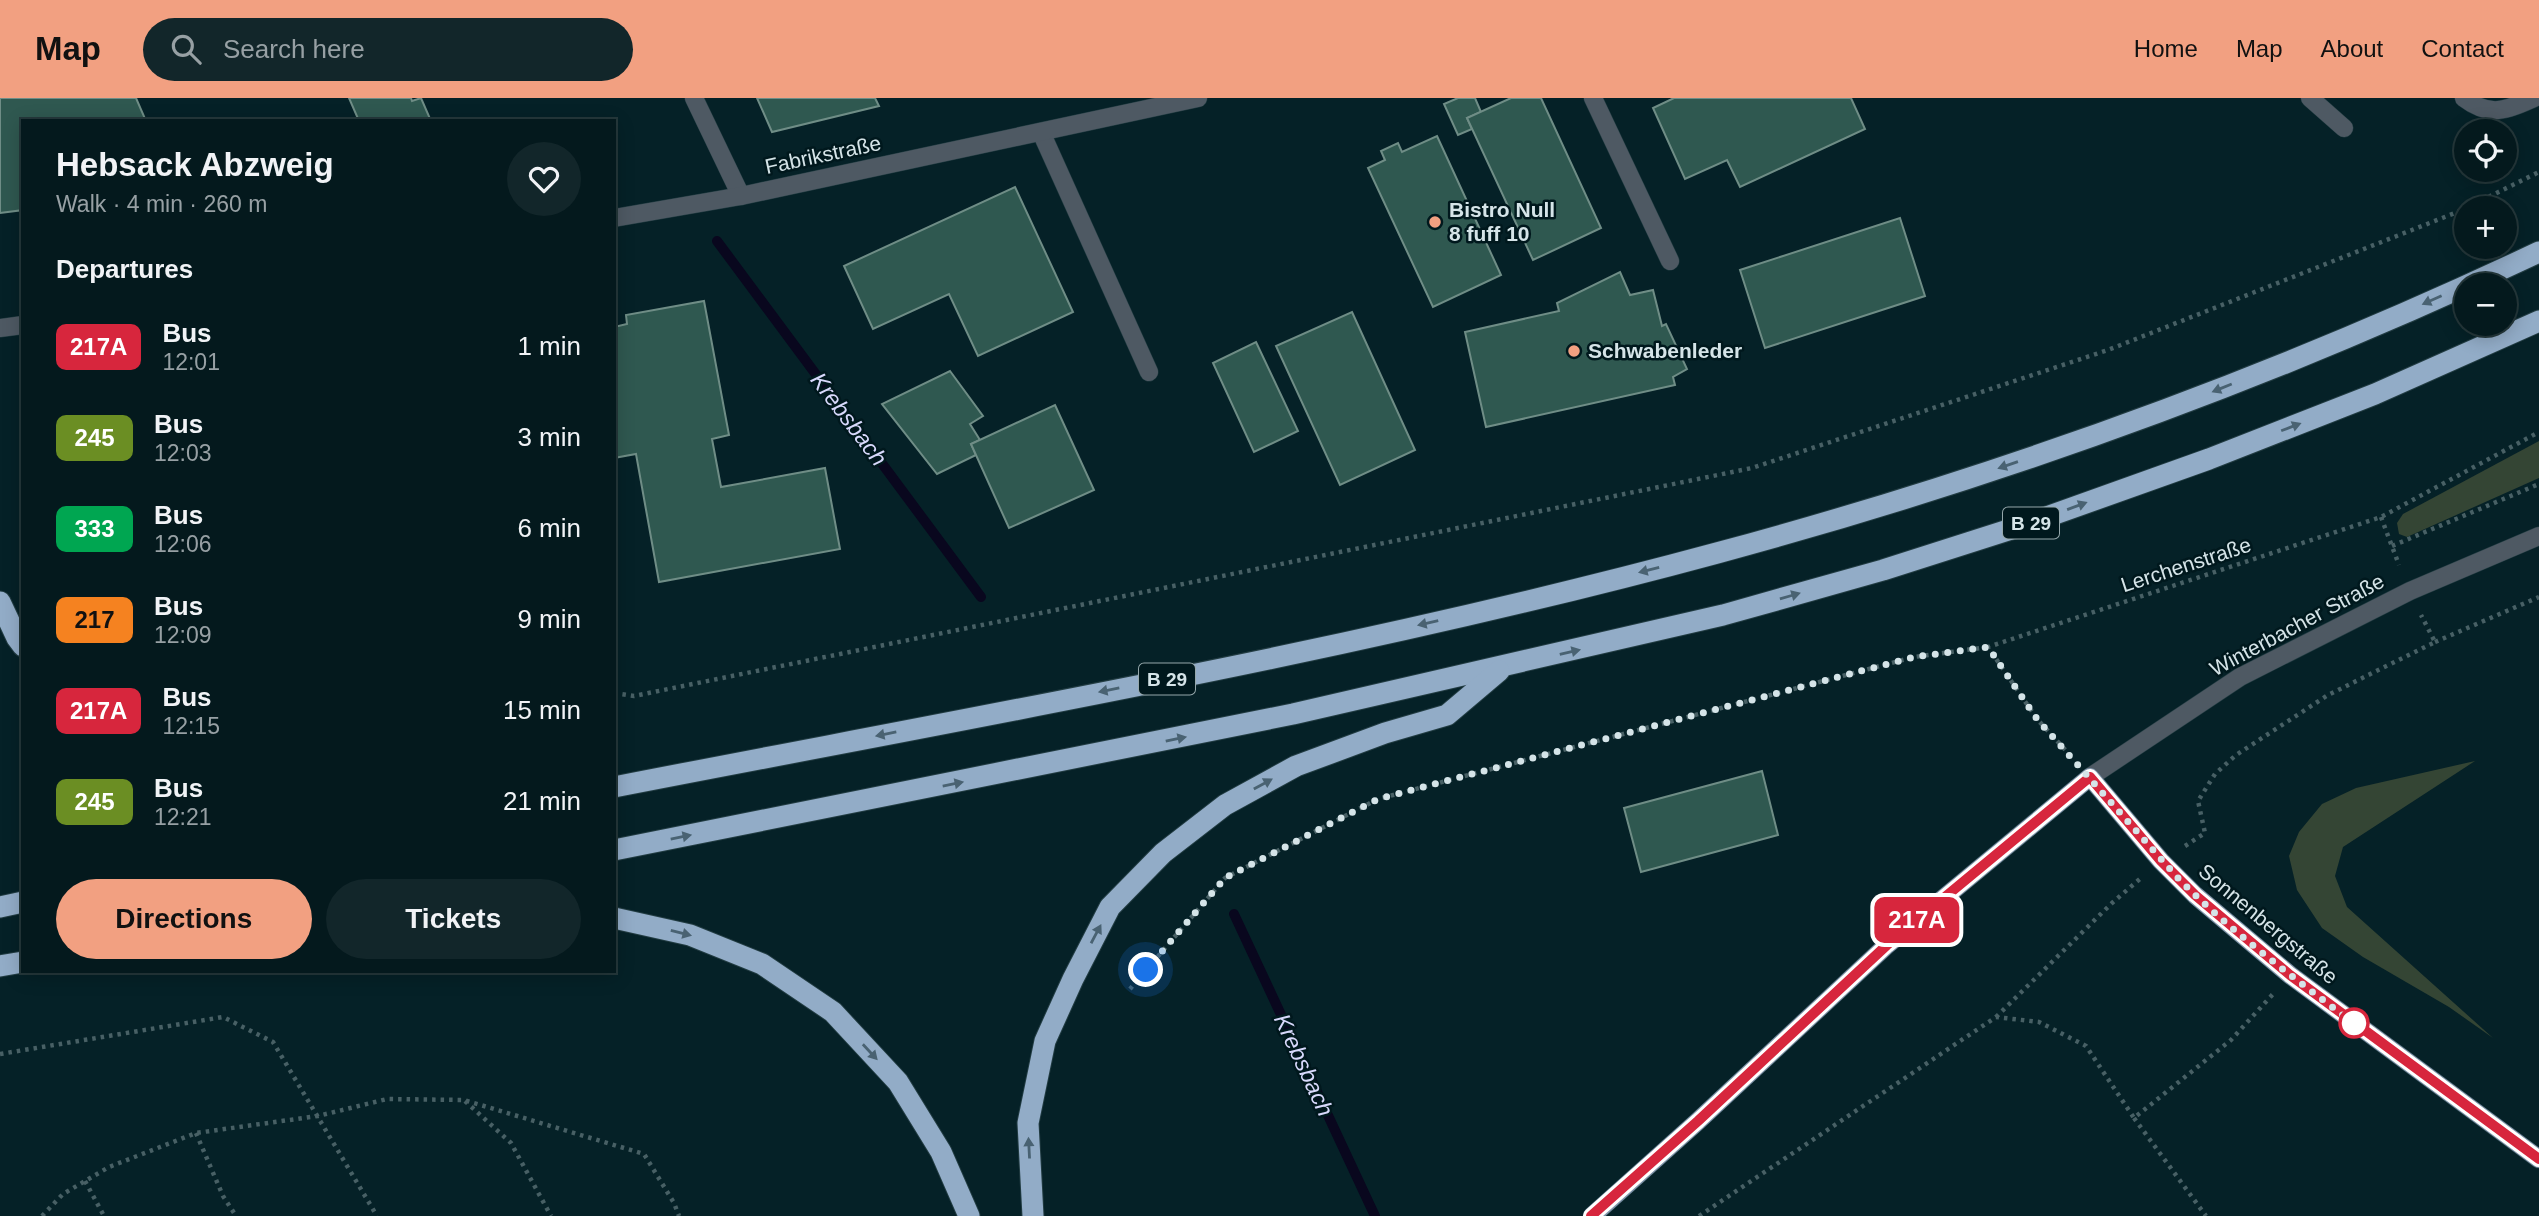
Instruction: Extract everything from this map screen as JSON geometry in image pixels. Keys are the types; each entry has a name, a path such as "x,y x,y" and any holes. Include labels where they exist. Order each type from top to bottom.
{"highway":[{"name":"B 29","path":"616,787 1287,654 1481,611 1715,553 1861,512 2006,466 2183,404 2353,335 2539,252"},
{"name":"B 29","path":"616,850 1068,761 1503,667 1723,615 1883,570 2027,524 2209,459 2362,399 2539,321"},
{"path":"0,602 21,643"},
{"path":"1033,1216 1028,1123 1045,1041 1110,907 1163,853 1225,805 1296,766 1385,733 1447,715 1503,667"},
{"path":"0,907 21,902"},
{"path":"616,918 691,935 762,964 833,1012 898,1082 941,1152 969,1216"},
{"path":"0,966 21,962"}],"main road":[{"name":"Sonnenbergstraße","path":"2090,777 2161,861 2195,895 2290,975 2539,1160"},
{"path":"1591,1216 1698,1121 1887,945 2090,777"}],"street":[{"path":"694,98 741,196"},
{"name":"Fabrikstraße","path":"616,218 741,196 1198,98"},
{"path":"1593,98 1670,261"},
{"path":"2310,98 2344,128"},
{"path":"2464,98 2477,108 2505,111 2534,98"},
{"path":"1041,132 1149,372"},
{"path":"0,328 21,325"},
{"name":"Winterbacher Straße","path":"2090,777 2241,677 2410,592 2539,536"}],"path":[{"path":"616,694 634,696 1752,468 2108,350 2460,211 2539,172"},
{"name":"Lerchenstraße","path":"1130,989 1225,878 1378,799 1914,657 1988,647 2381,517 2539,432"},
{"path":"2392,546 2539,484"},
{"path":"2381,517 2410,592 2435,642"},
{"path":"1699,1216 1996,1017 2112,903 2161,861 2205,833 2199,801 2215,774 2236,755 2328,695 2435,642 2539,597"},
{"path":"1988,647 2037,719 2090,777"},
{"path":"2134,1118 2231,1040 2290,975"},
{"path":"0,1054 223,1017 272,1042 377,1216"},
{"path":"1996,1017 2039,1022 2086,1046 2134,1118 2206,1216"},
{"path":"42,1216 63,1194 109,1167 196,1133 318,1116 387,1099 464,1100 643,1154 674,1203 679,1216"},
{"path":"464,1100 511,1143 551,1216"},
{"path":"196,1133 223,1196 236,1216"},
{"path":"85,1181 104,1216"}],"green space":[{"path":"2539,441 2539,478 2407,537 2399,534 2397,523 2403,514"},
{"path":"2475,761 2343,847 2335,876 2347,907 2493,1038 2449,1007 2363,957 2322,928 2297,890 2289,856 2299,832 2322,804 2356,788"}],"building":[{"path":"0,98 136,98 145,119 21,119 21,210 0,213"},
{"path":"349,98 411,98 412,101 421,98 430,119 358,119"},
{"path":"757,98 875,98 879,106 772,132"},
{"path":"1458,98 1475,98 1481,112 1467,118 1472,129 1458,135 1444,104"},
{"path":"1511,98 1541,98 1601,228 1533,260 1467,118"},
{"path":"1674,98 1851,98 1865,129 1740,187 1727,160 1685,179 1653,108"},
{"name":"Bistro Null 8 fuff 10","path":"1437,136 1501,275 1433,307 1368,168 1385,160 1381,151 1398,143 1402,152"},
{"path":"1015,187 1073,312 978,356 949,294 873,329 844,266"},
{"path":"1900,218 1925,296 1765,348 1740,270"},
{"name":"Schwabenleder","path":"1620,272 1630,295 1653,290 1662,326 1666,324 1687,369 1673,377 1675,385 1486,427 1465,332 1559,311 1557,303"},
{"path":"704,301 729,435 712,439 721,487 825,468 840,549 659,582 636,454 616,458 616,327 627,324 626,315"},
{"path":"1352,312 1415,450 1340,485 1276,346"},
{"path":"1256,342 1298,431 1254,452 1213,363"},
{"path":"950,371 983,416 970,424 980,440 971,444 976,455 937,474 882,404"},
{"path":"1055,405 1094,490 1009,528 971,444"},
{"path":"1762,771 1778,835 1641,872 1624,808"}],"waterway":[{"name":"Krebsbach","path":"717,241 981,597"},
{"name":"Krebsbach","path":"1234,914 1375,1216"}],"bus line":[{"name":"217A","path":"1591,1216 1698,1121 1887,945 2090,777 2161,861 2195,895 2290,975 2539,1159"}],"place":[{"name":"Bistro Null 8 fuff 10","path":"1435,222"},
{"name":"Schwabenleder","path":"1574,351"}],"route":[{"path":"1146,970 1225,878 1378,799 1914,657 1988,647 2037,719 2161,861 2195,895 2290,975 2357,1026 2354,1023"}]}
